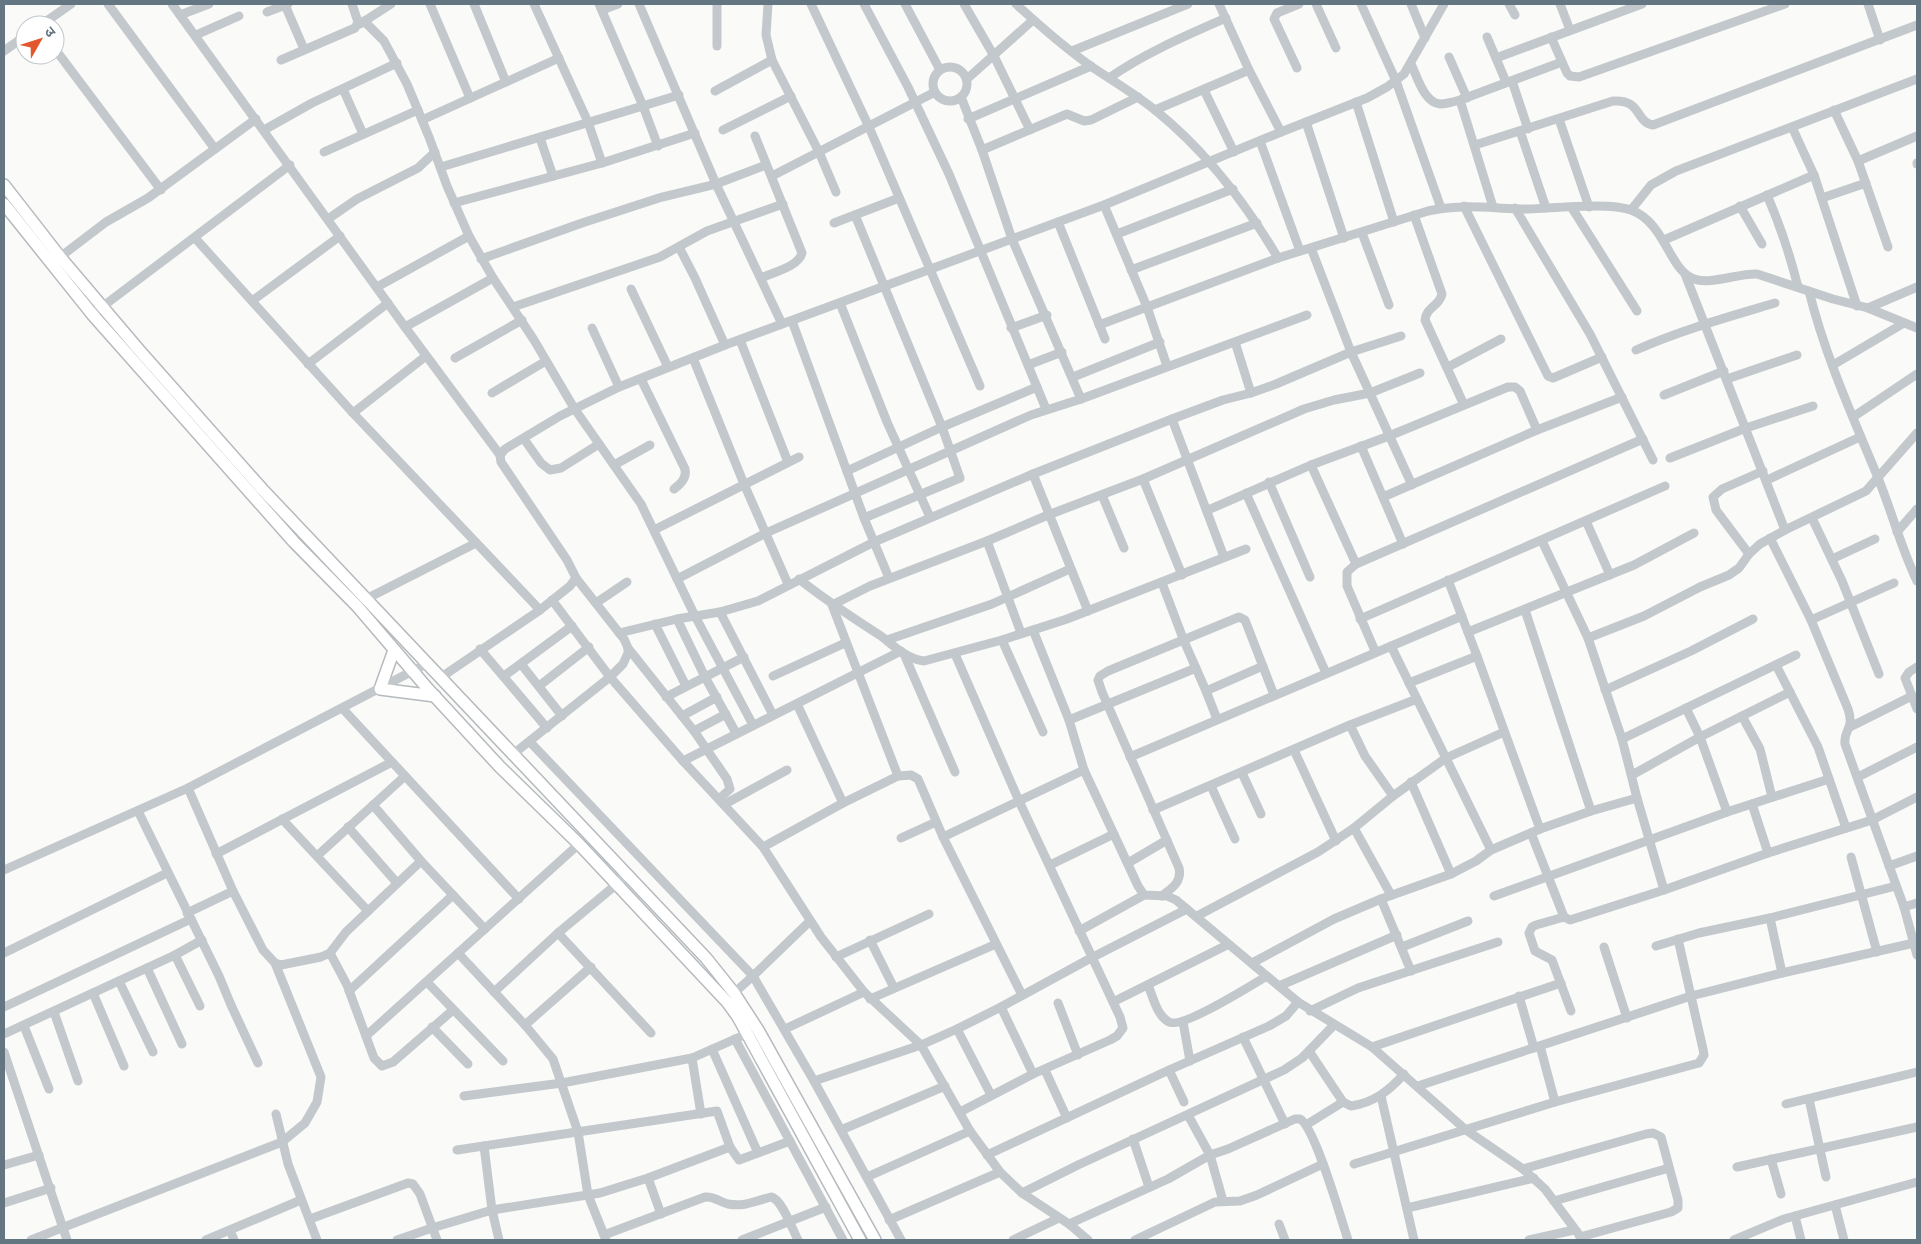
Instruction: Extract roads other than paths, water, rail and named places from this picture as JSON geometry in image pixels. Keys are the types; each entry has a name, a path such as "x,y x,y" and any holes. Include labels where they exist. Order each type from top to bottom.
{"main road":[{"path":"4,185 60,257 218,441 625,875 706,958 734,993 758,1030 875,1240"},
{"path":"4,204 92,314 294,542 357,606 412,671 500,766 617,884 719,993 738,1017 860,1240"},
{"path":"394,650 380,689 435,696"}],"street":[{"path":"55,15 71,4"},
{"path":"108,4 216,149"},
{"path":"172,4 426,356 500,455 501,462 569,564 576,578 707,749 730,786 722,802"},
{"path":"180,14 209,4"},
{"path":"267,12 287,4 304,49"},
{"path":"352,4 358,22 378,34 397,64 418,110 454,203 481,259 522,320 574,408 641,504 695,616 753,725"},
{"path":"281,60 350,30 391,4"},
{"path":"430,4 470,98"},
{"path":"474,4 506,82"},
{"path":"534,4 588,122 602,163"},
{"path":"618,4 600,7 643,106 658,146"},
{"path":"639,4 716,184 782,324"},
{"path":"716,46 717,4"},
{"path":"768,4 766,35 772,60 819,152 836,192"},
{"path":"811,4 869,127 980,386"},
{"path":"864,4 890,51 952,182 1046,409"},
{"path":"905,4 940,70"},
{"path":"1016,4 1033,20 1091,66 1155,110 1211,162 1257,223 1278,258"},
{"path":"1072,51 1188,4"},
{"path":"1219,4 1281,132"},
{"path":"1297,68 1274,19 1277,13 1299,4"},
{"path":"1316,4 1336,48"},
{"path":"1361,4 1396,81 1441,208"},
{"path":"1412,4 1425,38"},
{"path":"500,455 506,449 574,408 619,387 725,345 1104,205 1377,94 1396,81 1411,64 1444,4"},
{"path":"1509,4 1515,15"},
{"path":"1560,4 1570,30"},
{"path":"1496,58 1642,4"},
{"path":"1551,37 1570,76 1579,77 1785,4"},
{"path":"1868,4 1880,40"},
{"path":"967,5 1030,130"},
{"path":"196,35 239,16"},
{"path":"1109,78 1158,49 1226,18"},
{"path":"967,80 1033,20"},
{"path":"1475,145 1621,100 1630,103 1637,109 1644,121 1654,125 1917,25"},
{"path":"1487,37 1509,82 1546,208"},
{"path":"4,51 15,43"},
{"path":"1449,57 1463,99 1493,207"},
{"path":"422,120 559,58"},
{"path":"715,91 772,60"},
{"path":"65,62 161,190"},
{"path":"1411,64 1423,89 1433,101 1443,104 1463,99 1562,62"},
{"path":"264,130 296,111 397,64"},
{"path":"968,119 1091,66"},
{"path":"953,67 964,74 967,80 965,92 960,98 948,101 936,92 934,81 940,70 953,67"},
{"path":"1155,110 1250,70"},
{"path":"1631,210 1651,185 1662,178 1917,79"},
{"path":"343,89 363,134"},
{"path":"1204,90 1234,152"},
{"path":"772,176 936,92"},
{"path":"441,167 679,95"},
{"path":"723,130 791,96"},
{"path":"982,150 1067,114 1084,121 1091,120 1138,97"},
{"path":"960,98 982,150 1012,239 1046,314 1081,399"},
{"path":"1356,102 1394,222"},
{"path":"324,152 418,110"},
{"path":"1834,110 1858,162 1888,247"},
{"path":"60,257 106,222 161,190 256,119"},
{"path":"1559,119 1589,207"},
{"path":"1306,122 1344,238"},
{"path":"1792,127 1814,175 1857,306"},
{"path":"454,203 602,163 695,134"},
{"path":"755,136 802,253 800,259 795,263 761,278"},
{"path":"1858,162 1917,136"},
{"path":"540,138 553,176"},
{"path":"1260,141 1300,251"},
{"path":"328,219 357,199 418,168 435,152"},
{"path":"92,314 290,165"},
{"path":"481,259 582,223 662,197 716,184 766,165"},
{"path":"1664,240 1814,175"},
{"path":"1822,198 1866,183"},
{"path":"1117,234 1233,189"},
{"path":"1767,195 1783,233 1798,287"},
{"path":"834,223 899,198"},
{"path":"513,307 660,258 707,231 783,204"},
{"path":"1104,205 1147,307 1167,366"},
{"path":"1464,206 1548,376 1553,378 1602,357"},
{"path":"1099,325 1278,258 1441,208 1464,206 1515,208 1611,207 1631,210 1654,226 1685,274 1785,530"},
{"path":"1740,206 1762,244"},
{"path":"1515,208 1576,309 1602,357 1652,460"},
{"path":"1572,208 1637,311"},
{"path":"855,215 942,427 960,478 864,518"},
{"path":"1414,216 1442,294 1441,299 1428,311 1425,320 1464,405"},
{"path":"1058,222 1105,339"},
{"path":"1131,270 1257,223"},
{"path":"1362,233 1389,305"},
{"path":"252,301 340,236"},
{"path":"377,288 469,236"},
{"path":"195,238 353,413 540,610"},
{"path":"679,247 725,345"},
{"path":"1311,248 1351,352 1412,485"},
{"path":"1685,274 1694,279 1702,280 1741,274 1757,274 1809,292 1868,308 1917,328"},
{"path":"405,327 493,278"},
{"path":"1868,308 1917,287"},
{"path":"631,289 668,367"},
{"path":"1809,292 1816,318 1852,417 1878,478 1917,581"},
{"path":"1636,350 1704,324 1775,302"},
{"path":"308,364 388,303"},
{"path":"840,303 898,448 930,517"},
{"path":"1011,328 1046,314"},
{"path":"677,579 766,533 1046,409 1081,399 1306,315"},
{"path":"455,358 522,320"},
{"path":"792,320 864,518 889,578"},
{"path":"1833,365 1904,323"},
{"path":"592,328 619,387"},
{"path":"619,633 677,619 720,612 758,601 788,584 874,542 1033,474 1172,419 1223,400 1251,393 1351,352 1401,336"},
{"path":"1448,367 1501,339"},
{"path":"740,340 788,462"},
{"path":"1073,377 1160,342"},
{"path":"1235,342 1251,393"},
{"path":"1028,365 1062,352"},
{"path":"1664,395 1797,355"},
{"path":"353,413 426,356"},
{"path":"693,358 744,484 788,584"},
{"path":"492,393 546,361"},
{"path":"832,605 857,591 987,542 1048,515 1143,479 1304,409 1334,400 1370,393 1420,373"},
{"path":"1852,417 1917,374"},
{"path":"641,379 685,469 686,473 683,481 674,489"},
{"path":"847,471 942,427 1037,387"},
{"path":"1208,510 1311,465 1390,436 1508,387 1515,387 1523,396 1537,430"},
{"path":"1383,497 1537,430 1622,397"},
{"path":"1670,458 1746,428 1814,406"},
{"path":"1172,419 1208,510 1224,557"},
{"path":"1588,638 1644,616 1700,587 1729,575 1739,568 1749,554 1770,538 1858,496 1866,491 1917,433"},
{"path":"1767,480 1860,438"},
{"path":"524,439 540,463 550,470 561,468 599,444"},
{"path":"1375,651 1360,619 1346,580 1347,572 1356,564 1642,439"},
{"path":"614,465 650,445"},
{"path":"1361,446 1404,544"},
{"path":"654,530 799,457"},
{"path":"1311,465 1356,564"},
{"path":"1749,554 1716,510 1713,497 1722,489 1763,471"},
{"path":"1033,474 1088,611"},
{"path":"1143,479 1182,575"},
{"path":"1270,482 1310,576"},
{"path":"1360,619 1665,486"},
{"path":"1246,493 1326,673"},
{"path":"1102,495 1124,548"},
{"path":"1897,532 1917,509"},
{"path":"1812,518 1851,602 1879,674"},
{"path":"1586,521 1610,575"},
{"path":"1468,632 1610,575 1694,533"},
{"path":"1418,1086 1691,996 1877,952 1916,951 1904,907 1845,744 1845,736 1852,722 1848,709 1811,620 1770,538"},
{"path":"1832,559 1876,540"},
{"path":"1542,541 1588,638 1622,739 1648,840 1664,890"},
{"path":"987,542 1022,633"},
{"path":"366,599 476,543"},
{"path":"799,579 832,605 903,652 916,660 924,662 1002,640 1088,611 1246,549"},
{"path":"887,640 1007,597 1070,569"},
{"path":"440,678 540,610 570,586 576,578"},
{"path":"1448,580 1504,732 1548,876 1564,917 1570,920 1872,820 1917,797"},
{"path":"596,603 627,582"},
{"path":"1162,582 1216,719"},
{"path":"1811,620 1894,583"},
{"path":"552,600 610,677 763,847 810,921 867,996 915,1037 970,1131 1000,1172 1022,1193 1069,1224 1088,1240"},
{"path":"832,605 857,674 898,776"},
{"path":"1525,610 1591,810"},
{"path":"720,612 773,715"},
{"path":"1130,757 1375,651 1462,616"},
{"path":"1162,896 1178,881 1180,874 1100,685 1098,680 1100,676 1236,618 1242,618 1245,620 1274,695"},
{"path":"677,619 705,677 736,734"},
{"path":"1605,690 1691,651 1753,619"},
{"path":"655,624 686,686"},
{"path":"504,676 572,626"},
{"path":"1032,630 1069,720 1084,770 1144,895"},
{"path":"1002,640 1043,732"},
{"path":"773,676 846,643"},
{"path":"1391,646 1491,850"},
{"path":"539,686 588,647"},
{"path":"512,755 610,677 627,657 628,648"},
{"path":"480,650 547,728"},
{"path":"684,761 773,715 903,652"},
{"path":"903,652 954,772"},
{"path":"955,654 1019,801 1122,1023 1121,1032 1110,1040 1033,1074 960,1112"},
{"path":"1622,739 1796,655"},
{"path":"1409,683 1477,656"},
{"path":"666,697 744,657"},
{"path":"4,870 188,788 343,709 426,664"},
{"path":"521,664 562,716"},
{"path":"1776,665 1818,747 1846,828"},
{"path":"1206,690 1263,666"},
{"path":"1917,667 1909,672 1906,678 1917,709"},
{"path":"1069,720 1196,668"},
{"path":"1632,775 1700,737 1790,692"},
{"path":"1850,727 1912,696"},
{"path":"682,716 716,697"},
{"path":"1153,810 1417,699"},
{"path":"797,704 843,803"},
{"path":"1686,708 1700,737 1727,812"},
{"path":"343,709 519,899"},
{"path":"694,731 726,714"},
{"path":"1742,716 1760,749 1772,797"},
{"path":"1350,726 1365,756 1393,796"},
{"path":"1197,916 1312,856 1354,828 1393,796 1446,758 1504,732"},
{"path":"530,742 753,976 814,1081 900,1240"},
{"path":"1858,777 1917,747"},
{"path":"1294,750 1336,841"},
{"path":"216,854 392,762"},
{"path":"722,802 787,770"},
{"path":"943,838 1084,770"},
{"path":"1242,773 1261,814"},
{"path":"763,847 843,803 898,776 911,775 918,779 943,838 1022,995"},
{"path":"317,856 405,776"},
{"path":"1494,896 1727,812 1829,778"},
{"path":"1412,782 1451,874"},
{"path":"1211,786 1235,839"},
{"path":"30,1240 282,1142 305,1123 317,1102 321,1077 275,963 263,950 233,891 188,788"},
{"path":"1252,963 1334,918 1451,874 1476,861 1491,850 1535,831 1591,810 1637,798"},
{"path":"1752,804 1768,853"},
{"path":"373,805 421,861 484,929"},
{"path":"138,811 167,873 202,940 258,1063"},
{"path":"282,819 368,911"},
{"path":"901,838 936,822"},
{"path":"348,827 397,883"},
{"path":"1354,828 1391,896"},
{"path":"1050,865 1114,834"},
{"path":"1128,863 1167,840"},
{"path":"366,1036 578,844"},
{"path":"1889,866 1917,856"},
{"path":"1851,857 1877,952"},
{"path":"275,963 281,965 288,964 321,957 330,953 339,939 421,861"},
{"path":"4,953 167,873"},
{"path":"494,992 625,875"},
{"path":"1656,946 1896,886"},
{"path":"4,1007 189,916 233,891"},
{"path":"349,991 453,895"},
{"path":"1079,931 1144,895 1162,896 1176,900 1197,916 1227,945 1252,963 1298,1002 1372,1047 1466,1130 1534,1178 1582,1239 1678,1208 1678,1200 1661,1137 1654,1133 1523,1169"},
{"path":"1381,899 1411,971"},
{"path":"1904,907 1917,903"},
{"path":"814,1081 921,1045 1001,1007 1187,909"},
{"path":"836,957 929,914"},
{"path":"1564,917 1536,925 1529,933 1535,950 1552,960 1571,1011"},
{"path":"1770,918 1782,973"},
{"path":"734,993 810,921"},
{"path":"1402,947 1468,921"},
{"path":"558,933 651,1033"},
{"path":"1279,986 1396,935"},
{"path":"1354,1164 1555,1102 1695,1064 1702,1060 1704,1055 1703,1049 1678,939"},
{"path":"4,1034 175,955 202,940"},
{"path":"870,940 894,988"},
{"path":"1310,1011 1358,988 1498,942"},
{"path":"785,1029 867,996 894,988 996,944"},
{"path":"1112,1002 1227,945"},
{"path":"1604,947 1627,1018"},
{"path":"330,953 349,991 374,1058 382,1066 393,1062 452,1010"},
{"path":"458,953 526,1025 553,1059 578,1132 588,1195 605,1238 705,1198 710,1197 730,1204 746,1205 771,1196 778,1201 798,1240"},
{"path":"175,955 200,1006"},
{"path":"526,1025 591,967"},
{"path":"147,968 182,1044"},
{"path":"1148,985 1162,1015 1168,1022 1175,1024 1267,976"},
{"path":"119,981 153,1052"},
{"path":"427,982 503,1061"},
{"path":"1372,1047 1561,983"},
{"path":"93,993 124,1066"},
{"path":"1519,996 1555,1102"},
{"path":"987,1155 1278,1021 1294,1008 1298,1002"},
{"path":"1058,1003 1078,1055"},
{"path":"1001,1007 1033,1074"},
{"path":"54,1012 78,1082"},
{"path":"1182,1022 1190,1061"},
{"path":"1022,1193 1295,1064 1334,1025"},
{"path":"24,1026 49,1089"},
{"path":"432,1027 468,1064"},
{"path":"957,1028 992,1095"},
{"path":"464,1096 562,1083 692,1058 758,1030"},
{"path":"1243,1037 1284,1124"},
{"path":"735,1039 843,1240"},
{"path":"712,1049 758,1153"},
{"path":"1309,1051 1343,1102 1350,1106 1381,1096 1404,1074"},
{"path":"4,1052 67,1240"},
{"path":"692,1058 701,1114"},
{"path":"1044,1070 1067,1118"},
{"path":"1169,1070 1184,1102"},
{"path":"1786,1104 1917,1072"},
{"path":"841,1130 945,1086"},
{"path":"1381,1096 1414,1240"},
{"path":"1809,1099 1826,1177"},
{"path":"1306,1125 1343,1102"},
{"path":"457,1150 716,1112 730,1147 739,1160 790,1141"},
{"path":"276,1114 282,1142 300,1200 310,1219 317,1240"},
{"path":"1188,1115 1210,1155 1223,1201"},
{"path":"1069,1224 1189,1168 1210,1155 1300,1119 1306,1125 1323,1164 1348,1240"},
{"path":"1737,1167 1917,1127"},
{"path":"867,1177 970,1131"},
{"path":"1133,1139 1149,1187"},
{"path":"484,1146 492,1210 499,1240"},
{"path":"397,1240 492,1210 588,1195 648,1178 730,1147"},
{"path":"4,1165 39,1155"},
{"path":"1771,1158 1781,1194"},
{"path":"1135,1240 1205,1206 1223,1201 1240,1201 1257,1195 1323,1164"},
{"path":"1554,1201 1669,1168"},
{"path":"889,1220 1000,1172"},
{"path":"648,1178 661,1214"},
{"path":"1407,1208 1534,1178"},
{"path":"1734,1240 1753,1236 1795,1216 1917,1182"},
{"path":"310,1219 408,1183 413,1184 417,1188 437,1240"},
{"path":"4,1203 51,1188"},
{"path":"206,1240 300,1200"},
{"path":"1835,1205 1844,1240"},
{"path":"742,1240 826,1208"},
{"path":"1795,1216 1801,1240"},
{"path":"1013,1240 1059,1218"},
{"path":"1279,1224 1285,1240"},
{"path":"230,1230 234,1240"},
{"path":"1529,1240 1574,1230"}]}
